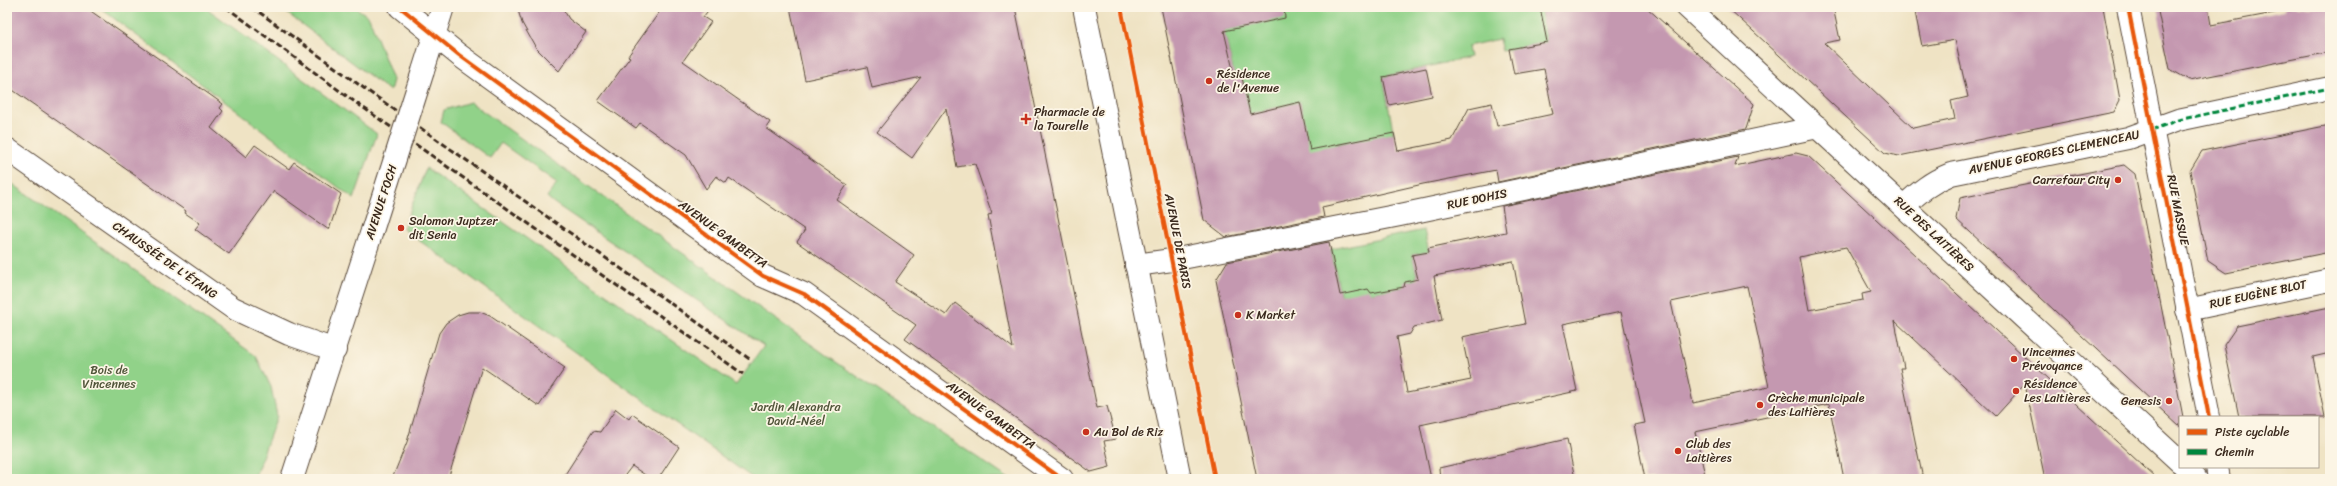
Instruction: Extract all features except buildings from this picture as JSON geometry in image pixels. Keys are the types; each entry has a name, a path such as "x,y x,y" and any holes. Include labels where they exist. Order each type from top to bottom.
{"street":[{"name":"AVENUE GAMBETTA","path":"400,7 434,34 763,276 804,294 1062,479"},
{"name":"AVENUE FOCH","path":"292,479 335,350 443,7"},
{"path":"1084,7 1180,479"},
{"name":"RUE DES LAITIÈRES","path":"1687,7 2179,461"},
{"name":"RUE MASSUE","path":"2128,7 2209,416"},
{"name":"AVENUE GEORGES CLEMENCEAU","path":"1904,206 1921,189 1935,180 1951,174 2128,138 2178,120 2330,88"},
{"name":"RUE DOHIS","path":"1136,265 1172,260 1400,215 1818,127"},
{"name":"CHAUSSÉE DE L'ÉTANG","path":"7,149 233,308 289,334 335,350"},
{"name":"RUE EUGÈNE BLOT","path":"2187,310 2330,280"},
{"path":"2186,468 2196,479"},
{"path":"2217,468 2219,479"}],"green space":[{"path":"99,7 205,7 377,134 354,199"},
{"path":"279,7 355,7 369,17 393,80 390,91"},
{"path":"1271,7 1540,7 1547,42 1502,51 1499,39 1468,46 1470,57 1383,77 1394,136 1355,144 1354,141 1337,144 1337,148 1308,154 1290,120 1303,117 1300,102 1242,116 1244,87 1241,73 1234,74 1224,31"},
{"name":"Jardin Alexandra David-Néel","path":"470,102 833,360 1009,479 754,479 403,229 426,168 736,385 764,346 554,203 547,197 557,183 501,143 490,158 441,122 444,110"},
{"name":"Bois de Vincennes","path":"7,180 256,356 271,387 277,416 254,479 7,479"},
{"path":"1424,230 1429,252 1412,255 1417,276 1415,280 1405,282 1404,287 1341,299 1331,249"}],"railway":[{"path":"226,7 348,97 743,374"},
{"path":"252,7 358,84 751,360"}],"marked path":[{"path":"2152,130 2178,120 2330,88"}],"cycle path":[{"path":"400,7 459,55 763,276 804,294 1062,479"},
{"name":"AVENUE DE PARIS","path":"1121,7 1215,479"},
{"path":"2128,7 2209,416"}],"place":[{"name":"Résidence de l'Avenue","path":"1209,81"},
{"name":"Pharmacie de la Tourelle","path":"1026,119"},
{"name":"Carrefour City","path":"2118,180"},
{"name":"Salomon Juptzer dit Senia","path":"401,228"},
{"name":"K Market","path":"1238,315"},
{"name":"Vincennes Prévoyance","path":"2014,359"},
{"name":"Résidence Les Laitières","path":"2016,391"},
{"name":"Genesis","path":"2169,401"},
{"name":"Crèche municipale des Laitières","path":"1760,405"},
{"name":"Au Bol de Riz","path":"1086,432"},
{"name":"Club des Laitières","path":"1678,451"}]}
